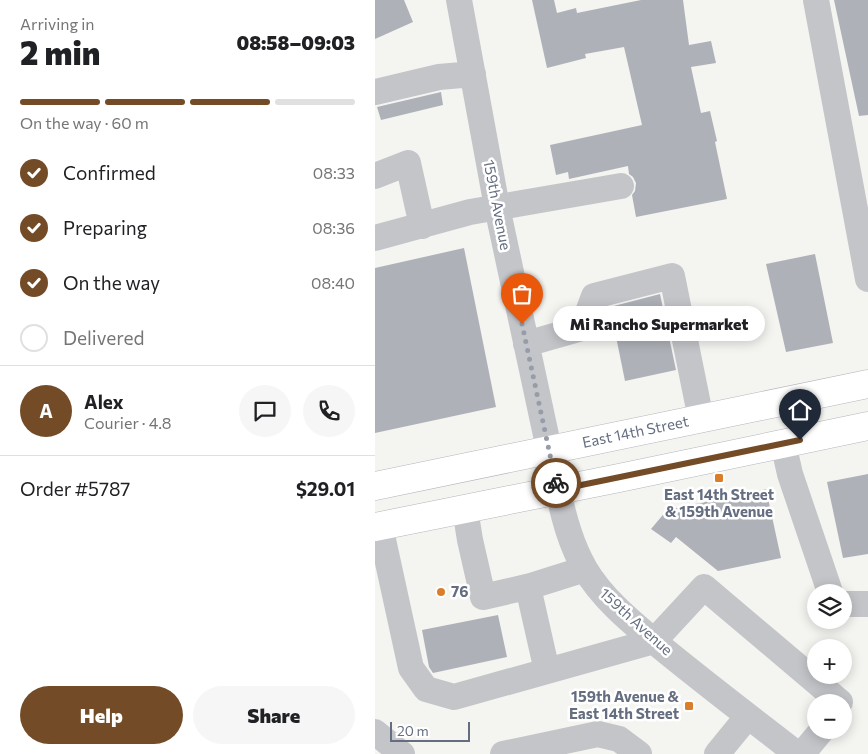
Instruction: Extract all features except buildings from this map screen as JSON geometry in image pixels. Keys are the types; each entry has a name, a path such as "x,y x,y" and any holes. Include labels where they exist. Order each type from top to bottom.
{"main road":[{"name":"East 14th Street","path":"375,486 868,384"},
{"path":"377,527 868,426"}],"street":[{"name":"159th Avenue","path":"459,0 497,207 557,490 574,548 599,590 620,611 694,674 797,754"},
{"path":"816,0 865,242 868,279"},
{"path":"375,92 439,77 473,74"},
{"path":"375,176 408,163 422,226"},
{"path":"375,238 470,212 621,186"},
{"path":"526,344 582,328 595,296 672,276 701,419"},
{"path":"783,443 790,474 827,584"},
{"path":"465,509 483,597 528,587 585,569"},
{"path":"377,527 411,668 426,689 454,697 654,641 704,587 831,694"},
{"path":"528,587 547,671"},
{"path":"852,604 868,604"},
{"path":"717,754 748,716"},
{"path":"375,732 402,754"},
{"path":"503,754 599,734 619,739 639,754"},
{"path":"802,754 814,739"}],"way so far":[{"path":"522,324 556,483"}],"place":[{"name":"Mi Rancho Supermarket","path":"522,324"},
{"name":"East 14th Street & 159th Avenue","path":"719,478"},
{"name":"76","path":"441,592"},
{"name":"159th Avenue & East 14th Street","path":"689,706"}],"route":[{"path":"556,483 557,490 800,440"}]}
